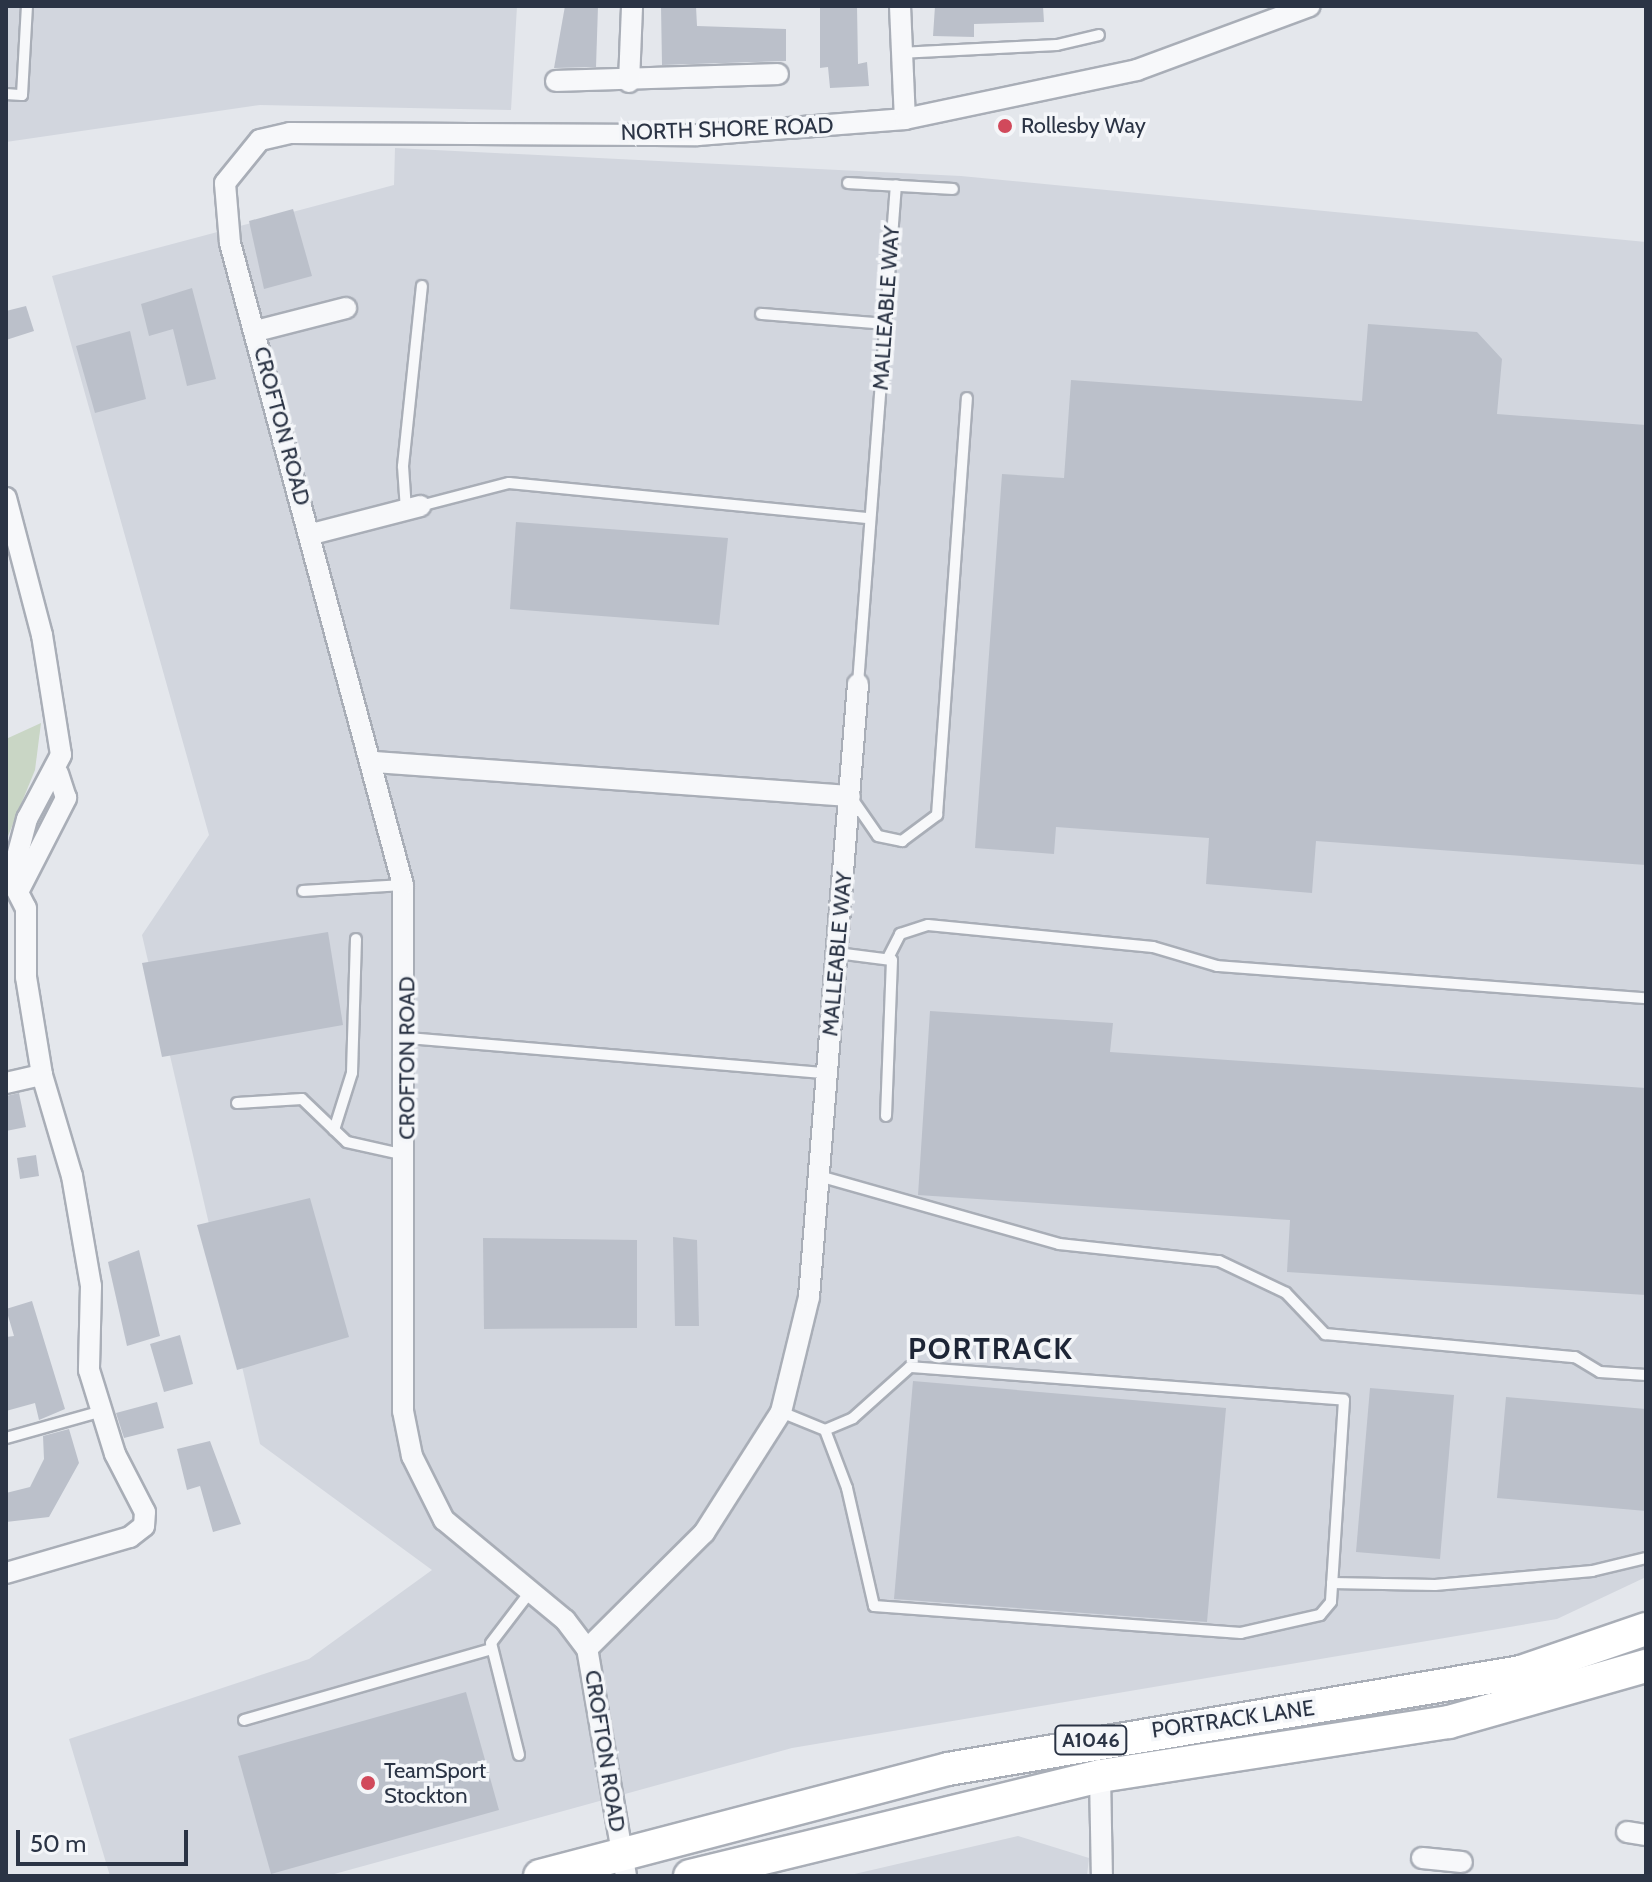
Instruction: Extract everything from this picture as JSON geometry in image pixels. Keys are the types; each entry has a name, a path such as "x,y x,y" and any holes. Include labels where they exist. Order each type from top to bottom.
{"main road":[{"name":"PORTRACK LANE","path":"540,1876 624,1864 1090,1740 1521,1672 1646,1629"},
{"name":"PORTRACK LANE","path":"690,1876 1100,1776 1449,1722 1646,1666"}],"street":[{"path":"629,82 632,6"},
{"path":"900,6 897,53 905,119"},
{"name":"NORTH SHORE ROAD","path":"222,211 239,158 260,140 290,133 698,135 905,119 1137,70 1310,6"},
{"path":"556,81 629,82 778,74"},
{"name":"CROFTON ROAD","path":"222,211 374,762 403,885 407,1038 403,1411 412,1456 444,1520 530,1592 587,1649 624,1864"},
{"path":"256,331 346,308"},
{"path":"6,498 57,709 58,774 66,798 18,892"},
{"path":"312,534 413,508"},
{"name":"MALLEABLE WAY","path":"587,1649 704,1533 781,1412 809,1297 858,684"},
{"path":"374,762 850,796"},
{"path":"6,1573 130,1537 144,1526 142,1495 115,1454 89,1370 91,1286 72,1176 42,1075 26,977 26,908 11,879 27,819 58,774"},
{"path":"6,1083 42,1075"},
{"path":"1100,1776 1102,1876"}],"lane":[{"path":"6,94 22,95 27,6"},
{"path":"897,53 1057,45 1099,35"},
{"path":"848,183 953,189"},
{"name":"MALLEABLE WAY","path":"858,684 896,185"},
{"path":"422,286 403,466 413,508 509,483 869,518"},
{"path":"761,314 885,324"},
{"path":"850,796 878,836 902,841 937,815 967,398"},
{"path":"303,891 403,885"},
{"path":"886,1116 889,956 900,934 928,925 1153,947 1217,966 1646,998"},
{"path":"334,1130 352,1073 356,939"},
{"path":"837,953 889,956"},
{"path":"407,1038 827,1073"},
{"path":"237,1103 302,1099 334,1130 362,1147 407,1156"},
{"path":"819,1176 1059,1244 1219,1261 1286,1293 1325,1334 1575,1357 1600,1372 1646,1375"},
{"path":"781,1412 825,1430 853,1418 910,1367 1344,1400 1332,1583 1320,1615 1241,1633 874,1606 847,1488 825,1430"},
{"path":"6,1438 102,1411"},
{"path":"1332,1583 1435,1585 1592,1571 1646,1558"},
{"path":"519,1755 492,1649 507,1616 530,1592"},
{"path":"244,1720 492,1649"}],"shaded area":[{"path":"6,6 517,6 511,110 260,105 6,142"},
{"path":"395,148 961,176 1646,242 1646,1577 1557,1619 792,1748 327,1876 110,1876 69,1739 309,1659 432,1570 260,1444 142,935 209,835 52,276 394,185"},
{"path":"1018,1836 1089,1858 1087,1876 846,1876"}],"green space":[{"path":"41,723 35,770 6,841 6,739"}],"building":[{"path":"565,6 598,6 596,67 554,68"},
{"path":"661,6 696,6 697,26 786,29 786,61 662,65"},
{"path":"820,6 857,6 858,64 867,62 869,86 830,88 828,67 820,68"},
{"path":"935,6 1043,6 1044,22 974,24 974,37 933,36"},
{"path":"293,209 312,276 264,289 249,221"},
{"path":"192,288 216,379 187,386 173,329 149,336 141,304"},
{"path":"26,306 34,331 6,340 6,311"},
{"path":"1368,324 1477,332 1502,359 1497,414 1646,425 1646,865 1316,841 1312,893 1206,884 1209,838 1056,827 1054,854 975,848 1002,474 1064,478 1071,380 1362,401"},
{"path":"130,331 146,399 95,413 76,346"},
{"path":"516,522 728,538 719,625 510,609"},
{"path":"328,932 343,1025 162,1057 142,963"},
{"path":"930,1011 1113,1023 1110,1052 1646,1088 1646,1295 1287,1272 1290,1220 918,1195"},
{"path":"19,1093 26,1127 6,1131 6,1096"},
{"path":"36,1155 39,1176 20,1179 17,1158"},
{"path":"310,1198 349,1337 237,1370 197,1225"},
{"path":"673,1237 697,1240 699,1326 675,1326"},
{"path":"483,1238 637,1240 637,1328 484,1329"},
{"path":"139,1250 160,1336 127,1346 108,1262"},
{"path":"32,1301 65,1409 39,1420 35,1403 6,1411 6,1337 14,1336 6,1309"},
{"path":"180,1335 193,1384 164,1392 150,1344"},
{"path":"913,1381 1226,1408 1207,1622 894,1599"},
{"path":"1370,1388 1454,1395 1440,1559 1356,1552"},
{"path":"1506,1397 1646,1409 1646,1511 1497,1498"},
{"path":"157,1402 164,1428 124,1438 116,1413"},
{"path":"69,1429 79,1463 49,1517 6,1522 6,1493 30,1487 44,1459 43,1436"},
{"path":"210,1441 241,1524 213,1532 200,1486 187,1490 177,1449"},
{"name":"TeamSport Stockton","path":"466,1692 499,1810 271,1874 238,1756"}],"place":[{"name":"Rollesby Way","path":"1005,126"},
{"name":"TeamSport Stockton","path":"368,1783"}],"district":[{"name":"PORTRACK","path":"991,1349"}]}
